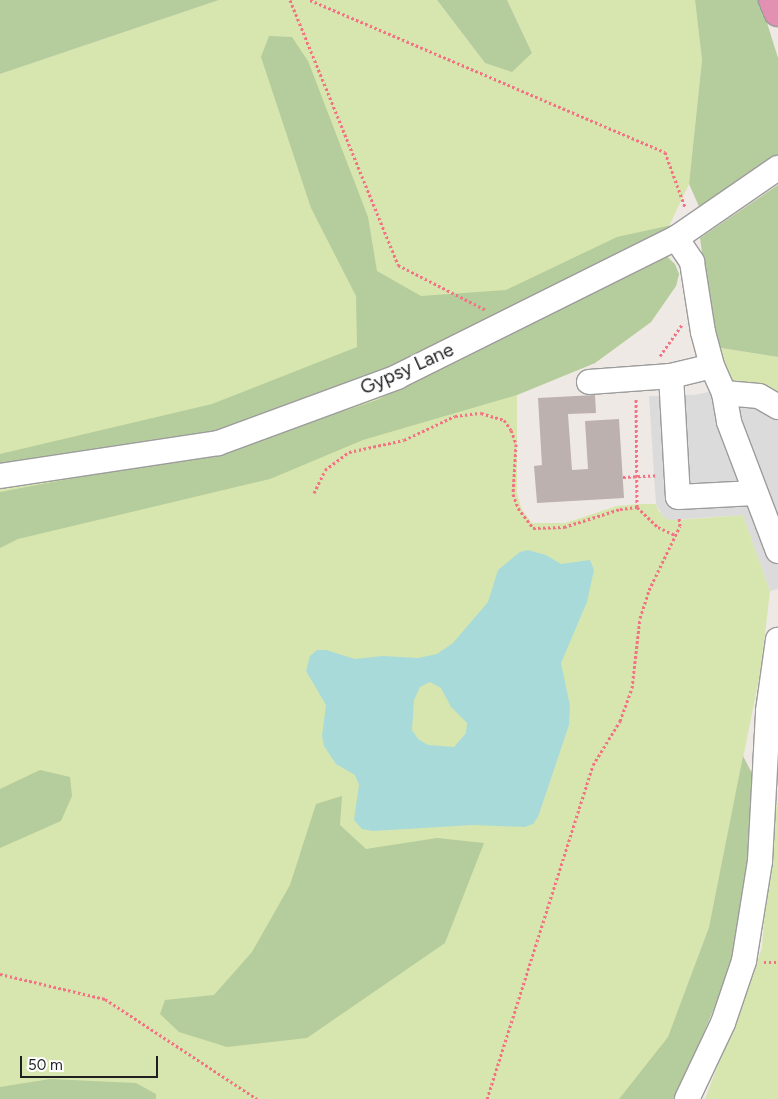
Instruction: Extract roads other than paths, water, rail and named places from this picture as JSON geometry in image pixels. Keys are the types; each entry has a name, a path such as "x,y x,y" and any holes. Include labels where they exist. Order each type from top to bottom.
{"highway":[{"path":"773,0 778,12"}],"street":[{"name":"Gypsy Lane","path":"0,476 218,443 397,377 684,232 778,168"},
{"path":"684,232 692,262 700,317 712,366 724,393 729,422 778,551"},
{"path":"589,382 658,376 712,366"},
{"path":"658,376 676,473 678,498 755,493"},
{"path":"724,393 759,396 778,407"},
{"path":"687,1099 723,1023 744,961 760,861 768,711 778,640"}],"water":[{"path":"528,550 546,555 561,564 590,560 594,570 587,602 561,663 570,706 569,725 538,817 533,824 525,827 473,825 373,831 362,829 354,820 359,785 355,775 336,764 324,746 322,736 326,705 306,671 310,656 317,650 326,650 355,659 383,656 418,658 437,654 453,643 488,602 498,570 520,552","holes":["430,682 441,688 451,707 467,723 466,733 454,747 428,745 418,739 412,730 414,700 420,687"]}]}
